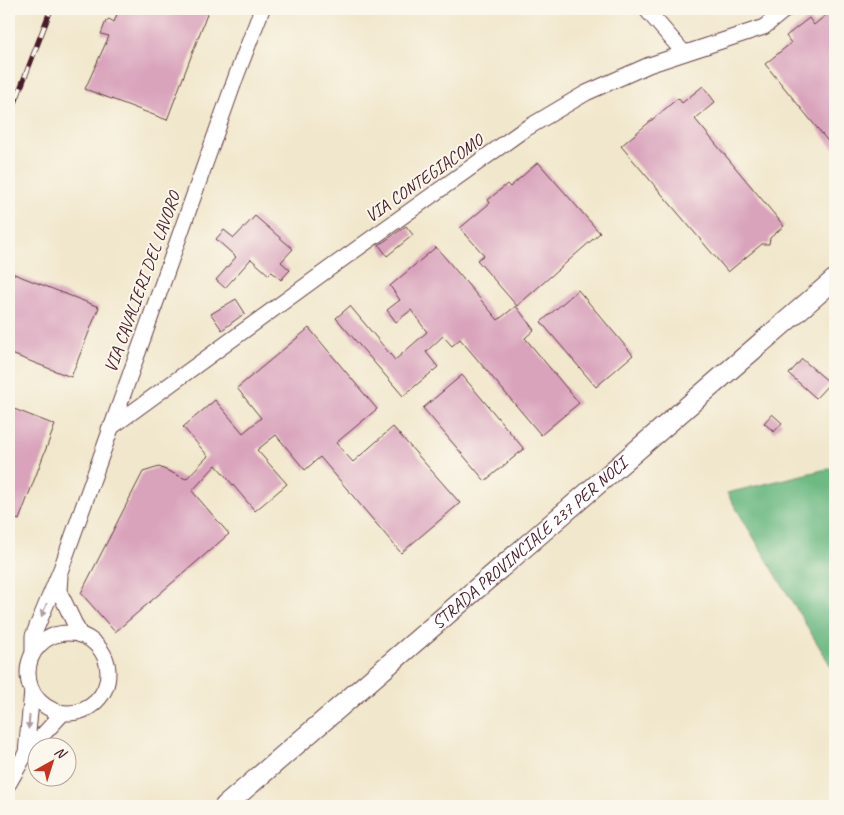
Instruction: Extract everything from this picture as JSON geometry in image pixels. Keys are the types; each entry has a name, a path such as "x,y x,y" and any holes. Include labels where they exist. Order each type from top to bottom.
{"main road":[{"name":"STRADA PROVINCIALE 237 PER NOCI","path":"225,806 835,279"}],"street":[{"name":"VIA CAVALIERI DEL LAVORO","path":"26,753 32,691 28,678 28,664 33,652 33,636 61,569 236,74 262,9"},
{"path":"646,9 684,53"},
{"name":"VIA CONTEGIACOMO","path":"110,429 330,268 522,131 586,93 649,65 764,27 786,9"},
{"name":"VIA CAVALIERI DEL LAVORO","path":"61,569 59,591 80,635 92,641 101,650 107,662 107,682 98,699 88,708 76,712 63,713"},
{"path":"33,652 42,642 54,635 67,633 80,635"},
{"path":"9,783 26,753 63,713 50,709 39,702 32,691"}],"green space":[{"path":"835,467 835,673 727,493"}],"building":[{"path":"119,9 209,9 167,120 85,89 109,36 101,34 106,21 109,19 114,22"},
{"path":"835,9 835,150 765,64 791,43 786,36 809,18 814,25"},
{"path":"703,86 715,102 695,119 784,226 770,238 769,244 762,244 728,272 621,146 678,98 682,103"},
{"path":"538,162 600,233 517,306 477,260 484,255 460,228 490,203 488,200 507,184 510,187"},
{"path":"255,216 293,249 281,262 290,270 281,280 272,272 269,275 251,259 225,288 216,280 236,257 216,239 224,230 234,238"},
{"path":"406,226 413,235 387,256 379,245"},
{"path":"436,247 498,320 516,306 534,330 525,338 579,403 541,435 460,339 452,346 443,336 426,352 438,367 403,396 336,318 350,306 395,360 427,332 411,310 396,322 387,310 400,300 390,286"},
{"path":"9,272 99,307 71,377 9,353"},
{"path":"578,290 633,355 596,387 541,322"},
{"path":"236,299 245,313 222,330 211,314"},
{"path":"309,328 377,409 336,443 353,462 393,427 460,503 401,553 320,457 305,470 276,435 257,450 287,484 255,511 216,465 192,491 229,534 115,632 81,593 143,472 159,467 186,479 208,456 183,427 215,400 243,433 261,418 237,388"},
{"path":"802,359 830,383 816,398 789,374"},
{"path":"462,375 524,449 485,481 423,408"},
{"path":"9,407 55,425 19,520 9,516"},
{"path":"772,414 782,423 774,432 764,423"}],"railway":[{"path":"9,118 51,9"}]}
